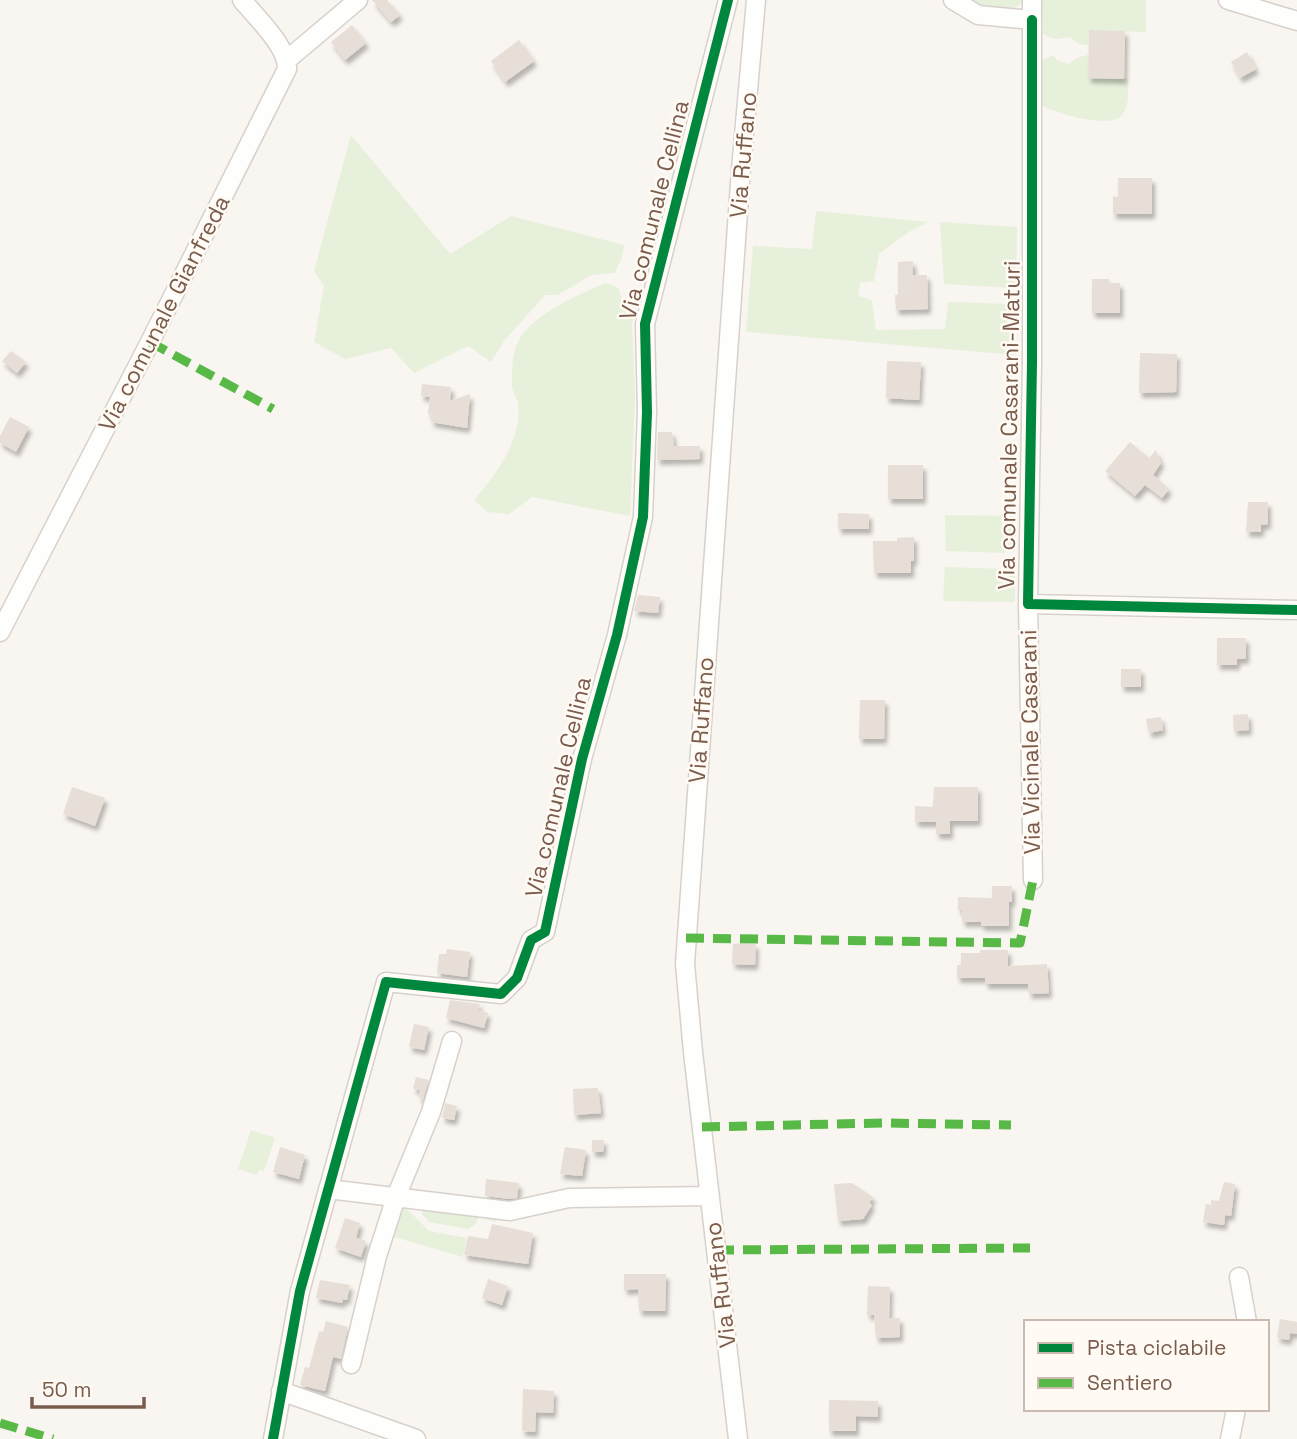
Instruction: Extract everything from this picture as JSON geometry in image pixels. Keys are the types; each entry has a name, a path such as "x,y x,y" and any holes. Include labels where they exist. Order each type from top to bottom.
{"street":[{"path":"242,0 288,59 358,0"},
{"name":"Via comunale Cellina","path":"273,1439 300,1292 386,982 501,993 517,978 531,940 545,932 582,760 617,635 643,517 645,324 728,0"},
{"name":"Via Ruffano","path":"738,1439 685,964 740,182 756,0"},
{"path":"953,0 978,15 1032,20"},
{"name":"Via comunale Casarani-Maturi","path":"1032,0 1032,362 1027,604 1297,610"},
{"path":"1228,0 1297,21"},
{"name":"Via comunale Gianfreda","path":"0,632 288,69 288,59"},
{"name":"Via Vicinale Casarani","path":"1027,604 1033,880"},
{"path":"351,1364 377,1256 396,1197 431,1112 452,1041"},
{"path":"328,1189 510,1212 569,1198 710,1196"},
{"path":"1239,1277 1247,1320"},
{"path":"281,1391 416,1439"},
{"path":"1230,1439 1236,1411"}],"green space":[{"path":"966,0 1023,0 1018,6 1004,11 988,9"},
{"path":"1042,0 1146,0 1146,32 1089,30 1089,45 1079,44 1070,37 1051,38 1043,34"},
{"path":"1054,55 1057,60 1068,64 1088,55 1088,78 1128,79 1127,104 1121,116 1114,120 1094,120 1058,112 1041,105 1041,60"},
{"path":"351,135 450,254 511,216 624,245 615,273 591,275 558,295 545,295 504,341 491,362 468,346 414,373 391,348 345,359 314,342 324,286 314,271"},
{"path":"816,211 928,222 907,233 879,254 874,281 860,283 858,296 872,300 876,330 945,329 948,302 1012,304 1016,307 1016,355 746,332 753,246 812,249"},
{"path":"940,222 1017,227 1016,285 1011,288 944,284"},
{"path":"605,283 617,288 621,299 636,309 632,323 635,398 630,516 532,497 509,514 487,512 474,500 505,457 514,438 518,402 512,388 512,379 517,343 527,329 547,313"},
{"path":"945,515 1014,516 1014,548 1003,553 946,551"},
{"path":"945,567 1003,569 1015,574 1015,602 943,601"},
{"path":"251,1130 275,1138 264,1171 259,1170 257,1175 238,1169"},
{"path":"423,1203 496,1214 496,1222 479,1217 475,1225 468,1229 429,1222 422,1214"},
{"path":"405,1207 429,1231 467,1238 463,1257 391,1236 400,1209"}],"building":[{"path":"372,0 387,0 400,15 391,22"},
{"path":"352,25 366,43 345,60 331,42"},
{"path":"1089,30 1125,31 1124,79 1088,78"},
{"path":"519,40 534,61 505,82 491,61"},
{"path":"1247,52 1256,69 1240,78 1231,62"},
{"path":"1118,178 1152,178 1152,214 1113,214 1113,196 1118,197"},
{"path":"913,261 913,275 927,275 928,309 896,310 898,262"},
{"path":"1092,279 1109,279 1109,283 1120,283 1120,313 1092,313"},
{"path":"11,351 26,362 17,373 2,361"},
{"path":"1140,353 1177,354 1176,392 1139,393"},
{"path":"887,361 921,362 919,400 886,398"},
{"path":"422,384 451,387 450,401 470,394 467,428 431,422 432,414 428,414 430,397 421,396"},
{"path":"10,417 29,427 16,452 0,443 0,436"},
{"path":"658,432 672,432 674,446 700,446 700,459 657,460"},
{"path":"1130,442 1149,458 1156,450 1161,463 1153,475 1169,489 1162,498 1145,485 1135,496 1105,471"},
{"path":"888,465 923,465 923,499 888,499"},
{"path":"1248,502 1268,502 1268,524 1261,525 1261,532 1246,532"},
{"path":"838,513 869,514 869,529 838,529"},
{"path":"914,537 911,573 874,573 873,541 897,541 897,538"},
{"path":"638,595 660,597 658,613 634,611"},
{"path":"1217,638 1246,638 1246,659 1237,659 1237,665 1217,665"},
{"path":"1121,669 1141,669 1141,687 1121,687"},
{"path":"860,700 885,700 884,739 859,739"},
{"path":"1248,714 1249,730 1234,731 1233,715"},
{"path":"1161,717 1163,730 1149,733 1146,719"},
{"path":"72,787 105,798 95,826 63,814"},
{"path":"934,787 978,787 978,821 950,821 950,834 936,834 936,822 915,822 915,806 933,807"},
{"path":"992,886 1012,886 1009,926 981,926 981,922 962,922 958,897 992,898"},
{"path":"733,944 756,944 755,965 732,964"},
{"path":"447,949 470,952 467,977 437,973 439,954 446,954"},
{"path":"980,950 1008,950 1008,966 1047,964 1049,993 1029,994 1028,984 985,984 985,978 957,978 961,953 980,953"},
{"path":"450,1000 480,1004 478,1010 488,1013 484,1028 446,1018"},
{"path":"414,1024 429,1027 424,1050 409,1047"},
{"path":"416,1077 429,1080 423,1099 419,1098 420,1090 413,1089"},
{"path":"598,1088 601,1113 574,1115 573,1089"},
{"path":"445,1103 457,1106 454,1120 442,1118"},
{"path":"592,1140 604,1140 603,1152 592,1152"},
{"path":"280,1147 305,1155 299,1179 273,1172"},
{"path":"565,1147 586,1150 582,1176 560,1174"},
{"path":"486,1179 519,1183 517,1198 485,1196"},
{"path":"1224,1182 1235,1184 1231,1216 1225,1215 1224,1225 1203,1222 1206,1204 1211,1205 1211,1200 1219,1201"},
{"path":"852,1183 873,1197 869,1203 872,1205 863,1219 838,1221 834,1184"},
{"path":"345,1218 360,1223 356,1238 366,1241 361,1257 335,1248"},
{"path":"492,1224 533,1233 528,1264 464,1255 468,1236 488,1239"},
{"path":"624,1274 666,1274 665,1311 639,1311 638,1289 624,1290"},
{"path":"488,1279 508,1286 502,1305 482,1298"},
{"path":"320,1280 350,1285 347,1300 343,1299 342,1303 316,1298"},
{"path":"868,1286 890,1287 889,1318 900,1318 900,1337 876,1338 874,1315 867,1315"},
{"path":"1280,1319 1297,1322 1297,1334 1290,1333 1289,1340 1277,1338"},
{"path":"326,1321 348,1327 341,1359 333,1357 325,1391 300,1385 305,1367 309,1368 319,1331 323,1332"},
{"path":"523,1389 554,1391 553,1413 536,1412 535,1432 522,1431"},
{"path":"829,1400 878,1401 878,1417 856,1416 856,1431 829,1431"}],"marked path":[{"path":"150,342 273,409"},
{"path":"686,938 1020,943 1033,880"},
{"path":"702,1127 883,1123 1011,1125"},
{"path":"716,1250 1030,1248"},
{"path":"0,1423 53,1439"}],"cycle path":[{"path":"273,1439 300,1291 386,982 501,994 517,978 531,940 545,932 582,759 617,635 643,517 647,412 645,324 728,0"},
{"path":"1032,20 1032,362 1028,604 1297,610"}]}
